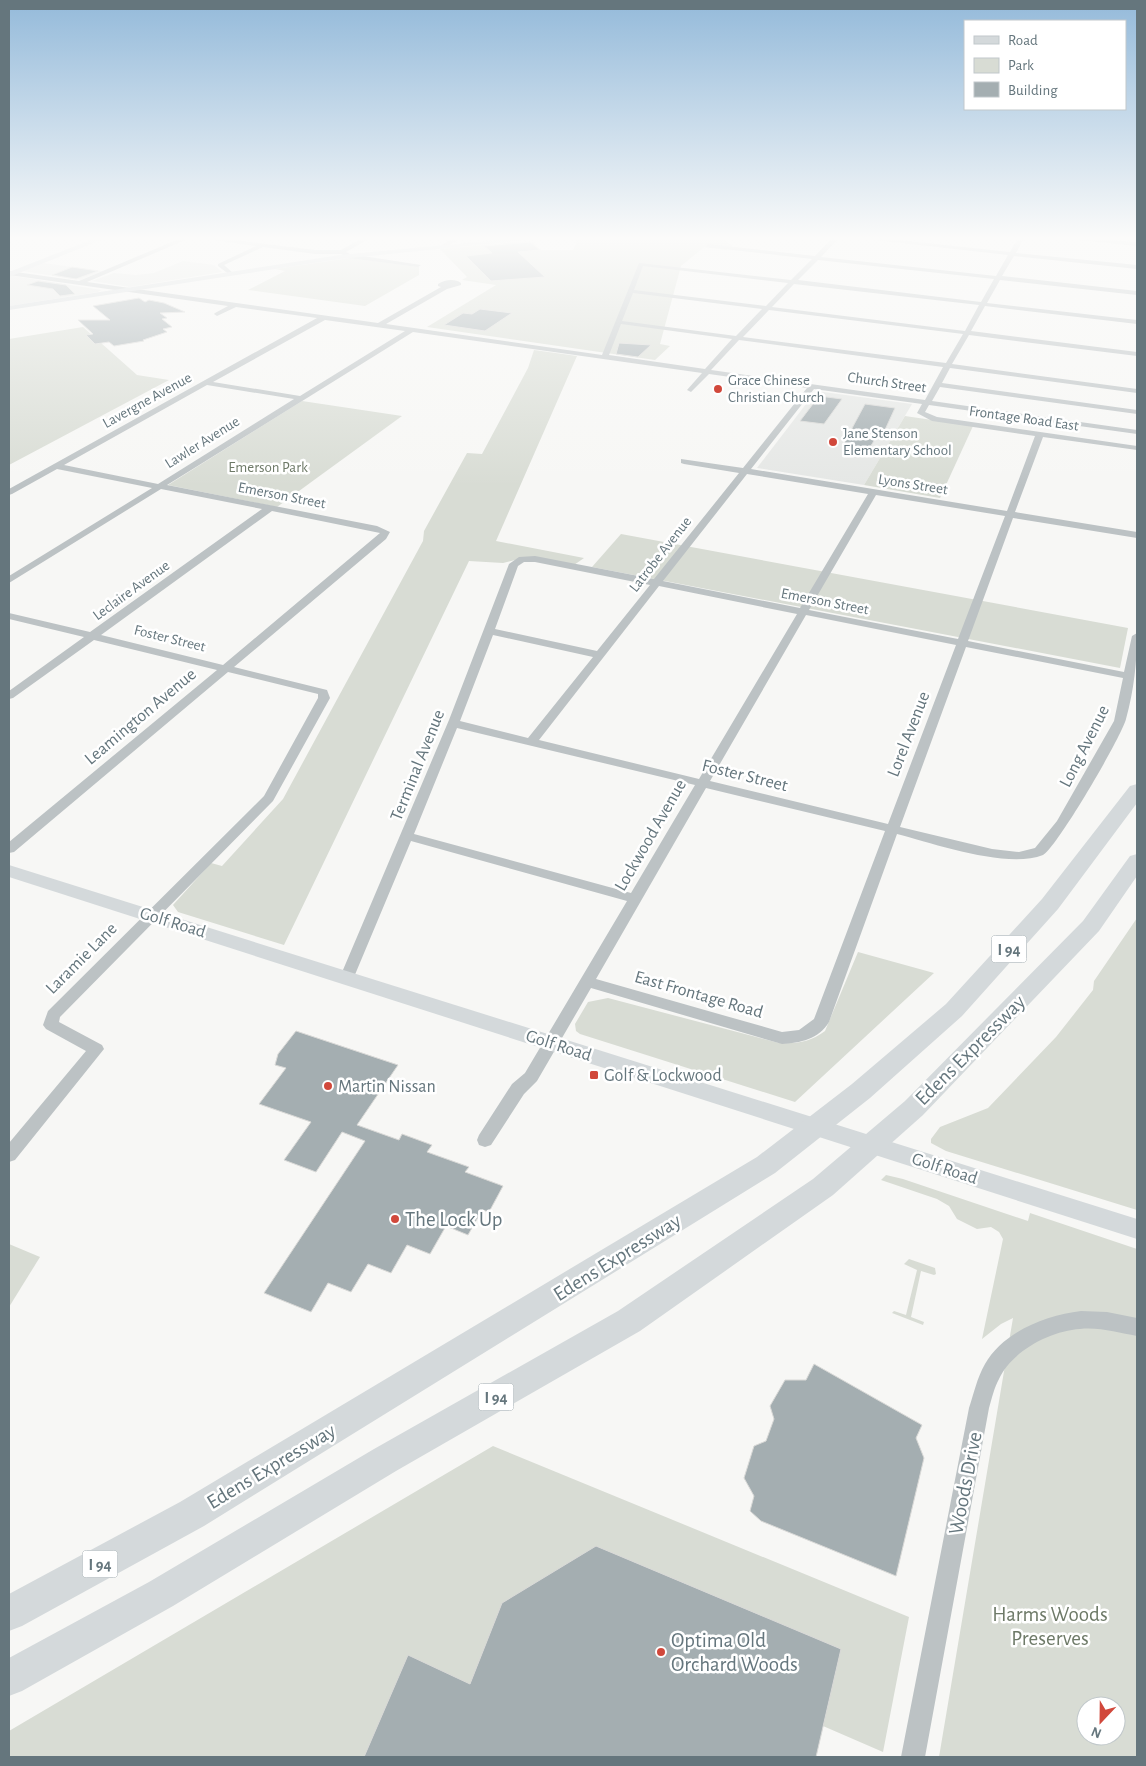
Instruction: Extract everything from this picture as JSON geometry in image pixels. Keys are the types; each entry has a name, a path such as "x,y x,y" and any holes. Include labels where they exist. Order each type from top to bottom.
{"highway":[{"name":"Edens Expressway","path":"9,1613 192,1514 491,1334 766,1165 861,1091 954,1010 1050,904 1137,790"},
{"name":"Edens Expressway","path":"9,1678 162,1594 385,1460 630,1321 823,1187 914,1108 1091,926 1137,861"}],"main road":[{"name":"Golf Road","path":"9,871 1137,1229"}],"street":[{"name":"Lavergne Avenue","path":"9,492 318,320"},
{"name":"Church Street","path":"348,320 1137,432"},
{"path":"380,325 388,320"},
{"path":"691,390 755,320"},
{"path":"866,320 1137,354"},
{"path":"926,402 973,320"},
{"path":"1123,320 1137,322"},
{"path":"605,357 618,322 1137,391"},
{"name":"Lawler Avenue","path":"9,580 412,330"},
{"path":"206,383 300,398"},
{"path":"936,384 1137,412"},
{"name":"Latrobe Avenue","path":"531,742 812,386"},
{"name":"Frontage Road East","path":"926,402 921,413 928,417 1137,448"},
{"name":"Lorel Avenue","path":"800,1037 812,1031 821,1022 1040,434"},
{"name":"Lyons Street","path":"684,461 1137,535"},
{"name":"Emerson Street","path":"55,466 385,532"},
{"name":"Lockwood Avenue","path":"486,1140 518,1089 531,1077 552,1043 873,492"},
{"name":"Leclaire Avenue","path":"9,696 270,508"},
{"name":"Leamington Avenue","path":"9,850 383,537 385,532"},
{"name":"Emerson Street","path":"514,564 522,560 535,559 1130,676"},
{"name":"Terminal Avenue","path":"347,977 407,836 490,631 514,564"},
{"name":"Foster Street","path":"9,616 323,692 324,698 269,798 151,916"},
{"path":"490,631 599,655"},
{"name":"Long Avenue","path":"1030,855 1040,851 1048,844 1063,823 1116,730 1120,721 1137,636"},
{"name":"Foster Street","path":"452,723 992,853 1019,856 1030,855"},
{"path":"407,836 636,899"},
{"name":"Laramie Lane","path":"9,1155 96,1049 51,1025 53,1015 151,916"},
{"name":"East Frontage Road","path":"588,982 764,1034 782,1038 800,1037"},
{"name":"Woods Drive","path":"913,1757 979,1408 994,1367 1004,1355 1019,1343 1057,1323 1077,1319 1104,1319 1137,1327"}],"shaded area":[{"name":"Jane Stenson Elementary School","path":"816,391 912,404 864,485 757,468"}],"green space":[{"path":"438,320 666,320 660,344 670,346 655,360 427,327"},
{"path":"83,327 137,375 169,380 9,465 9,339"},
{"path":"534,350 577,356 496,541 584,558 574,565 527,557 503,563 469,561 284,945 178,912 173,905 211,863 222,866 283,799 423,541 424,531 467,453 482,454 528,368"},
{"name":"Emerson Park","path":"302,401 402,416 277,507 168,485"},
{"path":"905,416 973,426 940,498 864,485"},
{"path":"621,534 1128,628 1120,668 592,567"},
{"path":"1137,918 1137,1210 946,1151 931,1143 931,1139 940,1127 988,1108 1056,1037 1093,990 1094,981"},
{"path":"858,952 934,973 795,1102 580,1034 576,1031 575,1024 588,1002 608,998 779,1043 803,1042 825,1031"},
{"name":"Harms Woods Preserves","path":"886,1175 903,1179 1028,1221 1030,1213 1137,1249 1137,1757 939,1757 1013,1318 1001,1324 982,1339 1003,1239 999,1232 991,1227 977,1229 957,1219 949,1206 937,1199 881,1180"},
{"path":"9,1244 40,1257 9,1307"},
{"path":"909,1259 935,1268 936,1274 934,1275 921,1271 911,1317 924,1322 923,1325 892,1313 894,1311 906,1315 917,1270 904,1264"},
{"path":"493,1446 909,1617 883,1752 823,1726 841,1649 596,1546 502,1603 470,1684 408,1655 364,1757 9,1757 9,1731"}],"building":[{"path":"78,320 164,320 172,327 163,329 167,332 144,341 114,346 109,342 95,344 86,335 93,334"},
{"path":"451,320 501,320 485,331 444,325"},
{"path":"619,343 651,345 638,357 616,354"},
{"path":"819,396 842,399 824,424 800,421"},
{"path":"865,404 895,408 884,432 880,431 869,449 843,445"},
{"name":"The Lock Up","path":"296,1031 398,1065 357,1125 399,1140 402,1134 432,1145 427,1152 469,1167 465,1172 503,1186 489,1212 482,1210 468,1235 446,1226 430,1254 407,1245 391,1273 368,1264 351,1292 328,1283 311,1312 264,1293 365,1141 342,1132 316,1172 284,1160 311,1122 259,1104 286,1068 275,1065 278,1054"},
{"path":"814,1364 922,1425 916,1438 924,1458 896,1576 761,1521 750,1511 754,1496 744,1478 754,1446 766,1441 774,1419 770,1406 785,1380 806,1380"},
{"name":"Optima Old Orchard Woods","path":"596,1546 841,1649 816,1757 364,1757 408,1655 470,1684 502,1603"}],"place":[{"name":"Grace Chinese Christian Church","path":"718,389"},
{"name":"Jane Stenson Elementary School","path":"833,442"},
{"name":"Golf & Lockwood","path":"594,1075"},
{"name":"Martin Nissan","path":"328,1086"},
{"name":"The Lock Up","path":"395,1219"},
{"name":"Optima Old Orchard Woods","path":"661,1652"}]}
